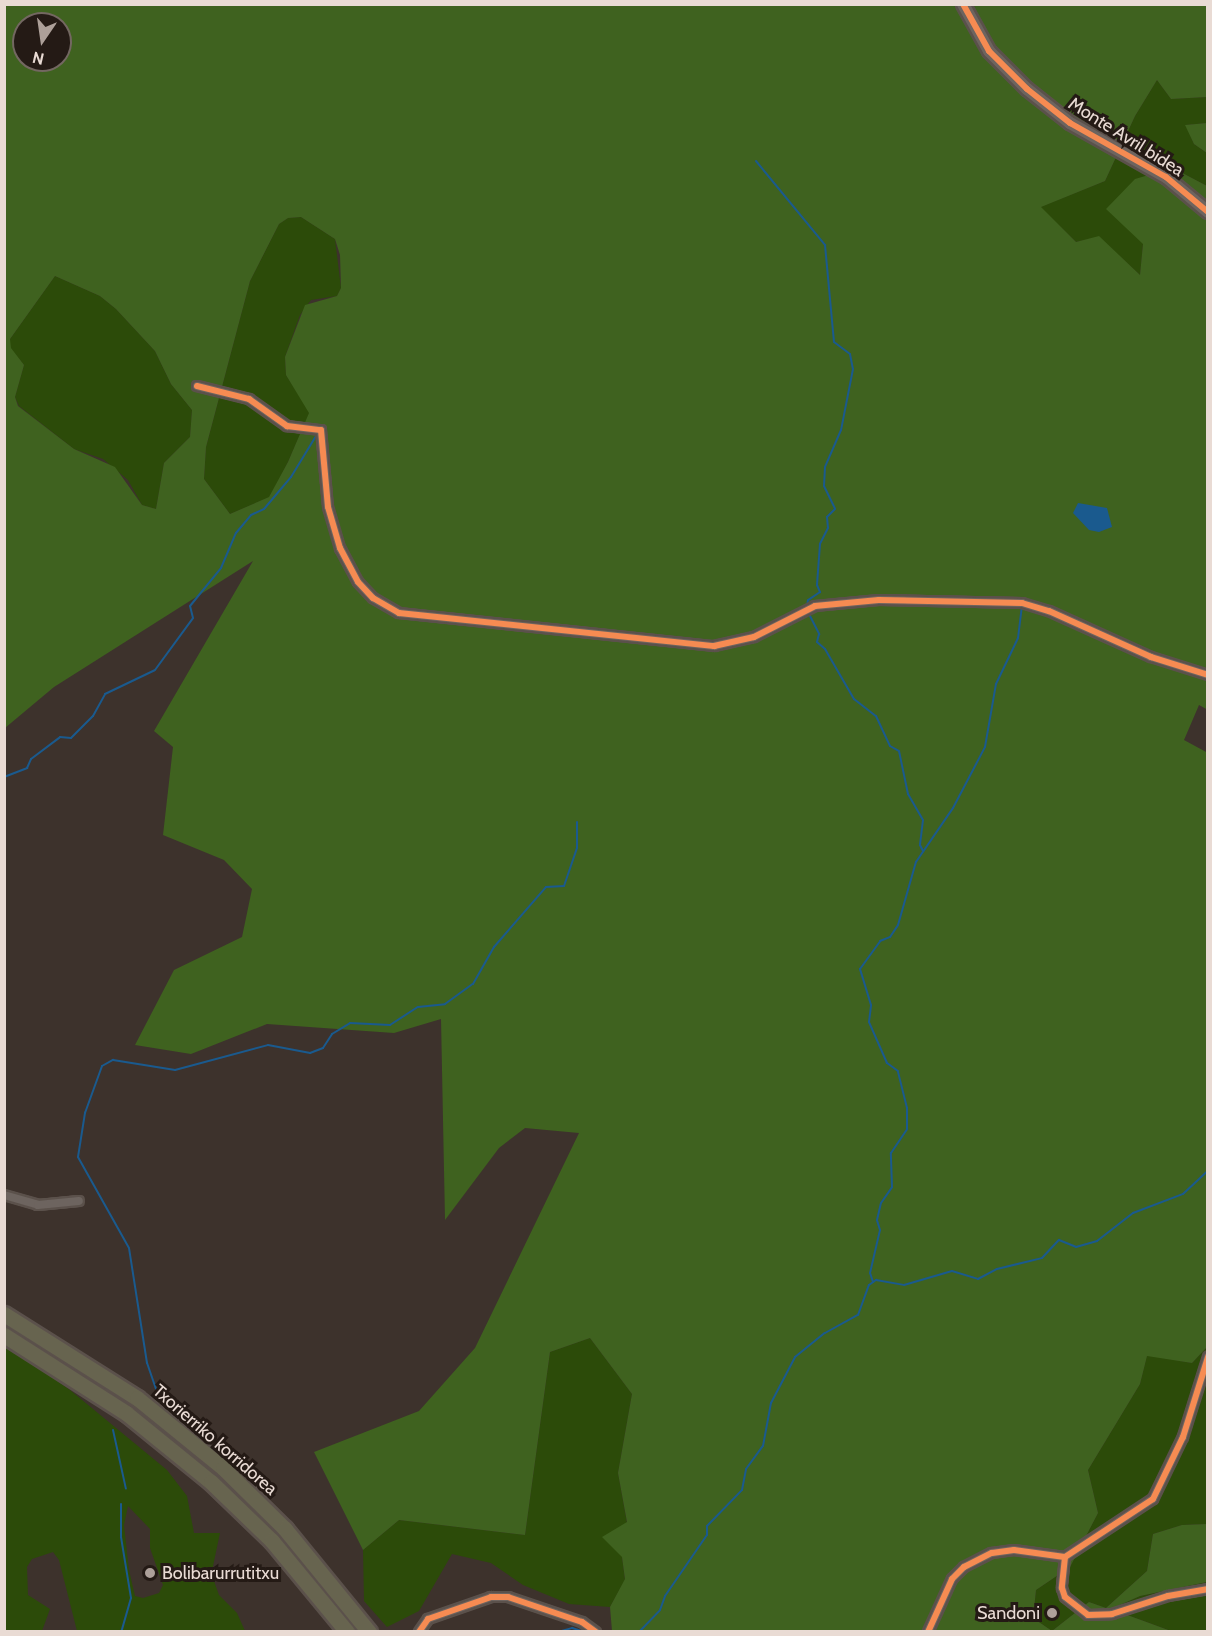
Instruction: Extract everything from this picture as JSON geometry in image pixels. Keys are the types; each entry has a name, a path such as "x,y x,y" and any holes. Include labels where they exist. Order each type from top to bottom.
{"highway":[{"name":"Txorierriko korridorea","path":"4,1314 136,1398 223,1468 285,1529 369,1632"},
{"name":"Txorierriko korridorea","path":"4,1335 91,1388 184,1458 272,1541 347,1632"}],"street":[{"name":"Monte Avril bidea","path":"963,4 989,51 1028,89 1070,123 1166,177 1208,212"},
{"path":"197,386 249,399 287,426 321,430 328,507 340,548 365,590 383,607 399,614 714,646 762,634 815,606 879,600 1022,603 1049,611 1151,657 1208,675"},
{"path":"4,1195 38,1205 79,1201"},
{"path":"928,1632 952,1579 964,1567 992,1553 1014,1550 1065,1557 1153,1499 1183,1437 1208,1357"},
{"path":"1065,1557 1062,1587 1065,1597 1088,1615 1113,1614 1168,1596 1208,1589"},
{"path":"419,1632 428,1619 491,1597 508,1597 582,1622 596,1632"}],"green space":[{"path":"5,5 1207,5 1207,97 1171,99 1157,80 1135,116 1105,181 1041,207 1076,242 1099,236 1140,275 1143,244 1106,209 1135,179 1173,168 1207,186 1208,710 1199,705 1184,740 1208,753 1207,1347 1192,1363 1147,1356 1140,1384 1088,1470 1098,1513 1070,1567 1036,1590 1033,1618 1052,1631 612,1631 610,1607 625,1579 622,1557 602,1537 627,1522 618,1473 632,1394 590,1338 550,1352 525,1535 399,1520 363,1550 314,1452 419,1411 475,1348 579,1133 525,1128 499,1148 445,1220 441,1019 394,1033 267,1024 191,1054 135,1045 174,970 242,937 252,889 224,860 163,835 173,747 154,731 253,561 54,687 5,728","holes":["301,217 335,239 340,255 341,288 337,296 305,305 285,357 286,375 309,413 288,462 269,497 230,514 204,479 206,447 250,281 279,224 288,218","55,276 100,296 116,309 155,351 171,384 192,410 190,437 164,463 156,509 142,505 115,467 74,449 18,406 15,397 24,365 11,348 10,339"]},
{"path":"1157,80 1171,99 1207,97 1207,123 1186,125 1194,144 1207,153 1207,186 1173,168 1143,244 1140,275 1099,237 1076,242 1040,207 1105,181 1135,116"},
{"path":"1208,123 1207,153 1194,144 1185,125"},
{"path":"301,217 335,239 341,288 337,296 311,300 300,315 285,357 286,375 310,412 288,462 270,497 230,514 204,479 206,447 250,281 279,224 288,218"},
{"path":"55,276 100,296 116,309 155,351 171,384 192,410 190,437 164,463 156,509 142,505 128,480 103,459 74,449 19,406 15,397 24,365 10,348 10,339"},
{"path":"590,1338 632,1394 618,1473 627,1523 622,1557 625,1580 610,1607 569,1604 523,1585 491,1563 452,1554 419,1611 387,1627 364,1601 363,1550 399,1520 525,1535 550,1352"},
{"path":"4,1344 70,1390 167,1470 187,1496 194,1533 220,1533 213,1566 214,1581 219,1595 237,1613 245,1631 77,1631 59,1560 53,1552 32,1559 27,1567 28,1595 50,1609 42,1631 5,1631","holes":["128,1506 150,1529 150,1548 163,1585 159,1593 143,1598 135,1596 129,1570 124,1525"]},
{"path":"1207,1347 1207,1524 1182,1525 1153,1534 1147,1571 1106,1608 1089,1602 1052,1631 1033,1618 1036,1590 1070,1567 1098,1513 1088,1470 1140,1384 1147,1355 1192,1363"},
{"path":"1207,1524 1207,1582 1140,1596 1111,1609 1171,1631 1052,1631 1089,1602 1106,1608 1147,1571 1153,1534 1182,1525"},
{"path":"1207,1582 1207,1631 1171,1631 1111,1609 1140,1596"}],"water":[{"path":"1078,503 1107,508 1112,527 1099,532 1089,530 1073,513"}],"waterway":[{"path":"756,161 825,245 834,342 850,354 853,369 841,430 825,467 824,486 835,509 827,517 828,528 820,544 817,585 820,592 808,600 807,606"},
{"path":"4,777 27,768 31,759 60,737 71,738 93,716 105,694 155,670 193,618 190,606 221,568 236,533 251,515 264,509 291,477 316,436"},
{"path":"873,1282 870,1273 880,1230 877,1220 881,1203 892,1187 891,1153 907,1129 907,1108 898,1071 887,1063 869,1022 871,1005 860,969 880,941 890,937 898,925 916,862 953,808 985,747 996,684 1018,638 1022,607"},
{"path":"808,612 819,634 817,642 825,649 854,699 876,716 890,746 899,751 908,794 923,820 920,845 923,851"},
{"path":"156,1389 147,1363 129,1248 78,1157 85,1113 102,1066 113,1060 175,1070 268,1045 310,1053 323,1048 332,1034 350,1023 390,1025 418,1007 445,1004 473,984 494,947 546,887 564,886 577,848 577,822"},
{"path":"639,1632 660,1610 665,1596 707,1535 707,1526 742,1490 746,1469 763,1446 771,1403 795,1357 825,1333 858,1315 869,1285 876,1280 904,1285 952,1271 978,1279 997,1269 1042,1258 1059,1240 1076,1247 1097,1241 1133,1213 1183,1194 1208,1171"},
{"path":"113,1430 126,1489"},
{"path":"121,1504 121,1537 131,1598 121,1632"},
{"path":"558,1632 572,1628 585,1632"}],"cycle path":[{"path":"963,4 989,51 1027,89 1070,123 1166,177 1208,212"},
{"path":"197,386 249,399 287,426 321,430 328,507 340,548 358,582 373,598 399,613 714,646 754,637 815,606 879,600 1022,603 1049,611 1151,657 1208,675"},
{"path":"928,1632 952,1579 964,1567 992,1553 1014,1550 1065,1557 1153,1499 1183,1437 1208,1357"},
{"path":"1065,1557 1062,1588 1065,1597 1088,1615 1112,1614 1168,1596 1208,1589"},
{"path":"419,1632 428,1619 491,1597 508,1597 582,1622 596,1632"}],"place":[{"name":"Bolibarurrutitxu","path":"150,1573"},
{"name":"Sandoni","path":"1052,1613"}]}
